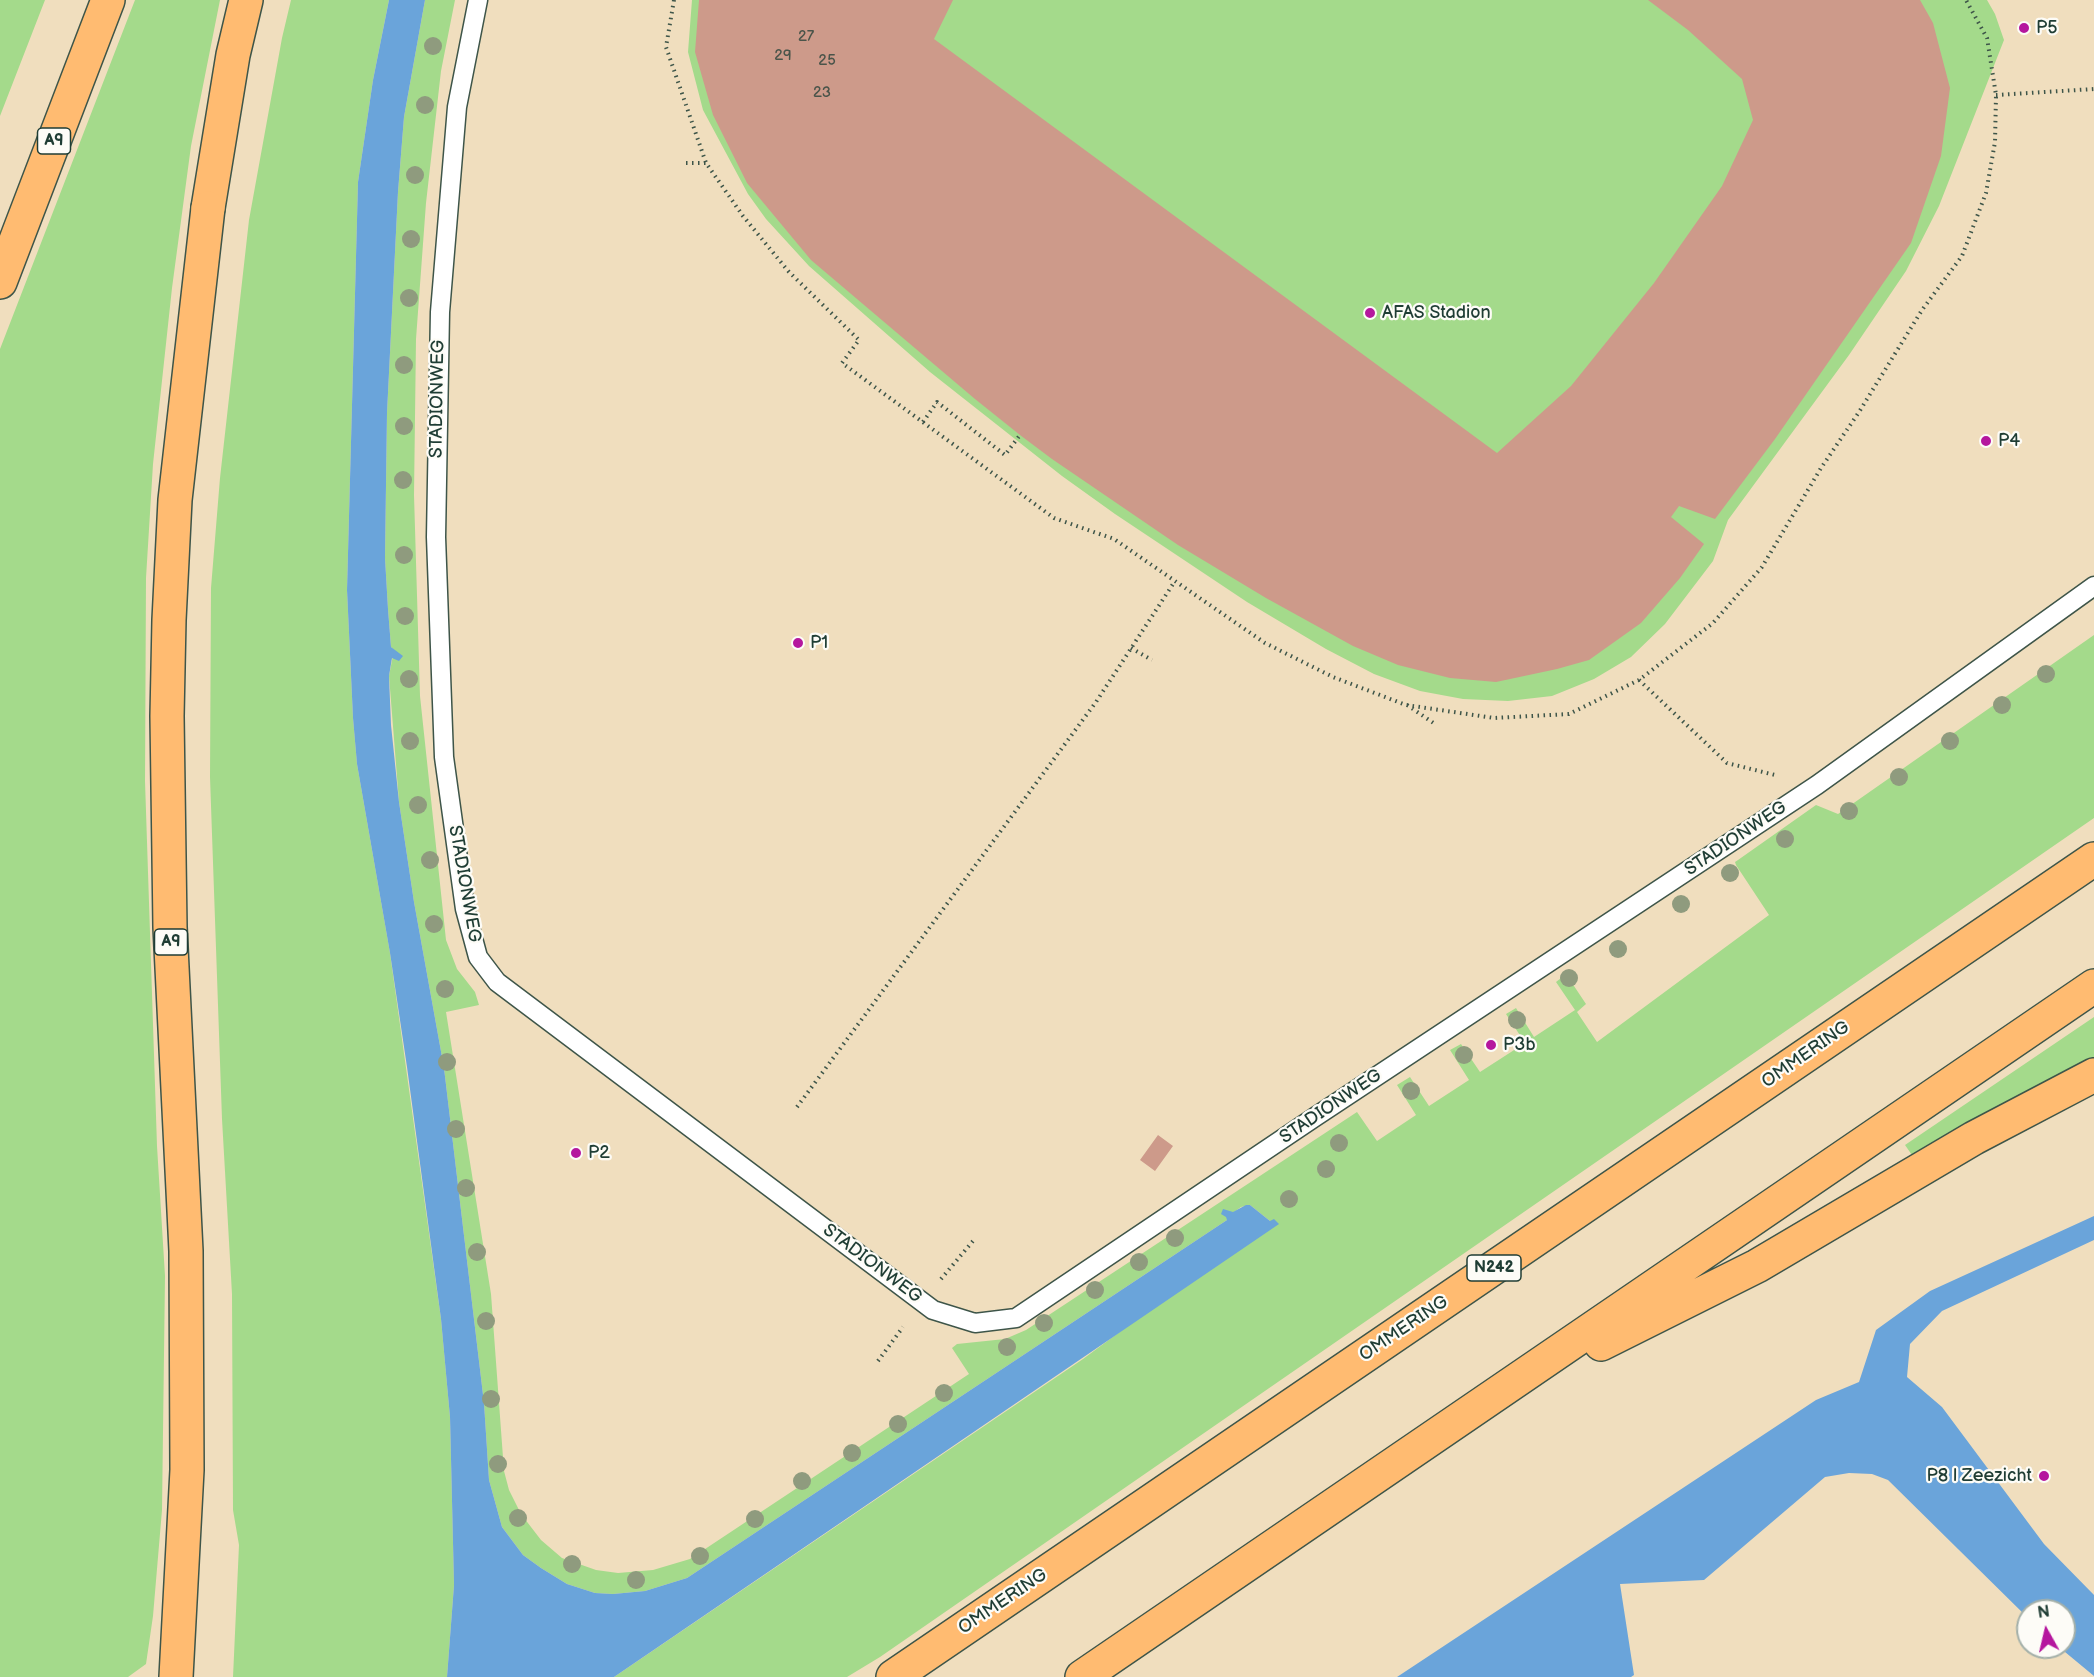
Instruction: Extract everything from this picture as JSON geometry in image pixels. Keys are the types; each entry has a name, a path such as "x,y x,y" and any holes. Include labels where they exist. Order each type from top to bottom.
{"highway":[{"name":"A9","path":"0,282 108,0"},
{"name":"A9","path":"176,1677 187,1470 186,1251 170,927 166,716 169,620 175,500 208,208 233,55 246,0"},
{"name":"OMMERING","path":"893,1677 2094,859"},
{"path":"1082,1677 2094,986"},
{"path":"1495,1397 1757,1266 1974,1138 2094,1075"}],"lane":[{"name":"STADIONWEG","path":"478,0 457,107 440,312 436,537 444,757 465,909 478,957 497,982 933,1310 975,1323 1016,1318 1817,785 2094,586"}],"path":[{"path":"674,0 666,47 706,163 743,216 789,272 859,340 842,363 1054,518 1114,539 1265,643 1333,677 1406,705 1435,724"},
{"path":"1406,705 1494,718 1569,714 1639,681 1713,623 1762,567 1821,468 1859,412 1922,310 1962,256 1986,193 1995,142 1996,95 1987,38 1966,0"},
{"path":"1996,95 2094,89"},
{"path":"686,163 706,163"},
{"path":"923,422 937,402 1005,455 1020,435"},
{"path":"797,1107 1096,702 1175,581"},
{"path":"1131,648 1152,660"},
{"path":"1639,681 1727,763 1817,785"}],"green space":[{"path":"0,0 45,0 0,116"},
{"path":"135,0 220,0 191,146 172,288 153,464 146,578 145,781 157,1146 165,1276 162,1510 153,1616 146,1664 128,1677 0,1677 0,349"},
{"path":"291,0 389,0 373,80 358,182 347,590 357,764 390,953 441,1319 450,1417 454,1585 447,1677 233,1677 239,1545 233,1510 232,1294 222,1119 210,777 211,588 220,478 249,220"},
{"path":"425,0 455,0 441,71 426,203 416,339 414,495 420,696 446,940 457,969 475,992 479,1005 446,1012 491,1294 504,1471 509,1490 521,1514 541,1540 562,1558 596,1570 618,1573 653,1570 690,1559 969,1374 952,1348 957,1344 1005,1339 1026,1330 1357,1112 1377,1141 1416,1115 1397,1085 1410,1077 1429,1106 1469,1080 1450,1050 1461,1044 1480,1072 1525,1043 1506,1014 1516,1008 1534,1037 1575,1010 1556,982 1566,974 1586,1004 1577,1012 1597,1042 1769,915 1735,862 1816,805 1838,814 2094,635 2094,818 880,1657 847,1677 614,1677 1083,1359 1270,1221 1250,1205 1241,1207 1227,1217 1227,1220 687,1578 645,1591 595,1593 567,1584 541,1568 523,1555 502,1527 489,1480 484,1403 444,1068 414,902 399,802 389,676 394,650 391,647 385,558 387,413 398,192 404,117"},
{"name":"AFAS Stadion","path":"692,0 1987,0 1995,14 2004,40 1939,206 1906,271 1849,355 1728,520 1713,561 1665,624 1631,657 1594,679 1552,696 1508,701 1463,699 1420,691 1374,674 1326,649 1247,602 1115,514 1062,476 930,372 809,266 766,219 748,194 703,110 688,52"},
{"path":"2094,1017 2094,1057 1979,1117 1914,1158 1905,1145"}],"water":[{"path":"389,0 425,0 404,117 387,413 385,558 388,609 391,647 403,656 399,661 392,658 389,676 391,725 399,802 414,902 444,1068 484,1403 489,1480 502,1527 523,1555 541,1568 567,1584 595,1593 645,1591 687,1578 1227,1220 1221,1214 1223,1209 1233,1212 1250,1205 1270,1221 1274,1219 1279,1224 614,1677 447,1677 454,1585 450,1417 441,1319 390,953 357,764 347,590 358,182 373,80"},
{"path":"2094,1216 2094,1240 1942,1311 1910,1344 1907,1377 1942,1407 2044,1544 2094,1595 2094,1676 2073,1659 2076,1659 2076,1599 2016,1599 2016,1606 1888,1480 1872,1474 1849,1473 1825,1477 1704,1580 1620,1584 1634,1675 1631,1677 1397,1677 1816,1400 1859,1382 1876,1330 1930,1291"}],"building":[{"name":"AFAS Stadion","path":"699,0 953,0 934,39 1497,453 1571,386 1654,283 1722,186 1753,120 1742,79 1688,30 1648,0 1920,0 1933,23 1950,88 1941,156 1911,243 1775,439 1715,519 1679,506 1671,517 1704,544 1680,578 1641,623 1589,660 1496,682 1450,678 1398,665 1353,646 1266,598 1178,545 1020,435 811,260 747,183 713,115 695,52"},
{"path":"1158,1135 1173,1146 1155,1171 1140,1160"}],"place":[{"name":"P5","path":"2024,28"},
{"name":"AFAS Stadion","path":"1370,313"},
{"name":"P4","path":"1986,441"},
{"name":"P1","path":"798,643"},
{"name":"P3b","path":"1491,1045"},
{"name":"P2","path":"576,1153"},
{"name":"P8 | Zeezicht","path":"2044,1476"}]}
